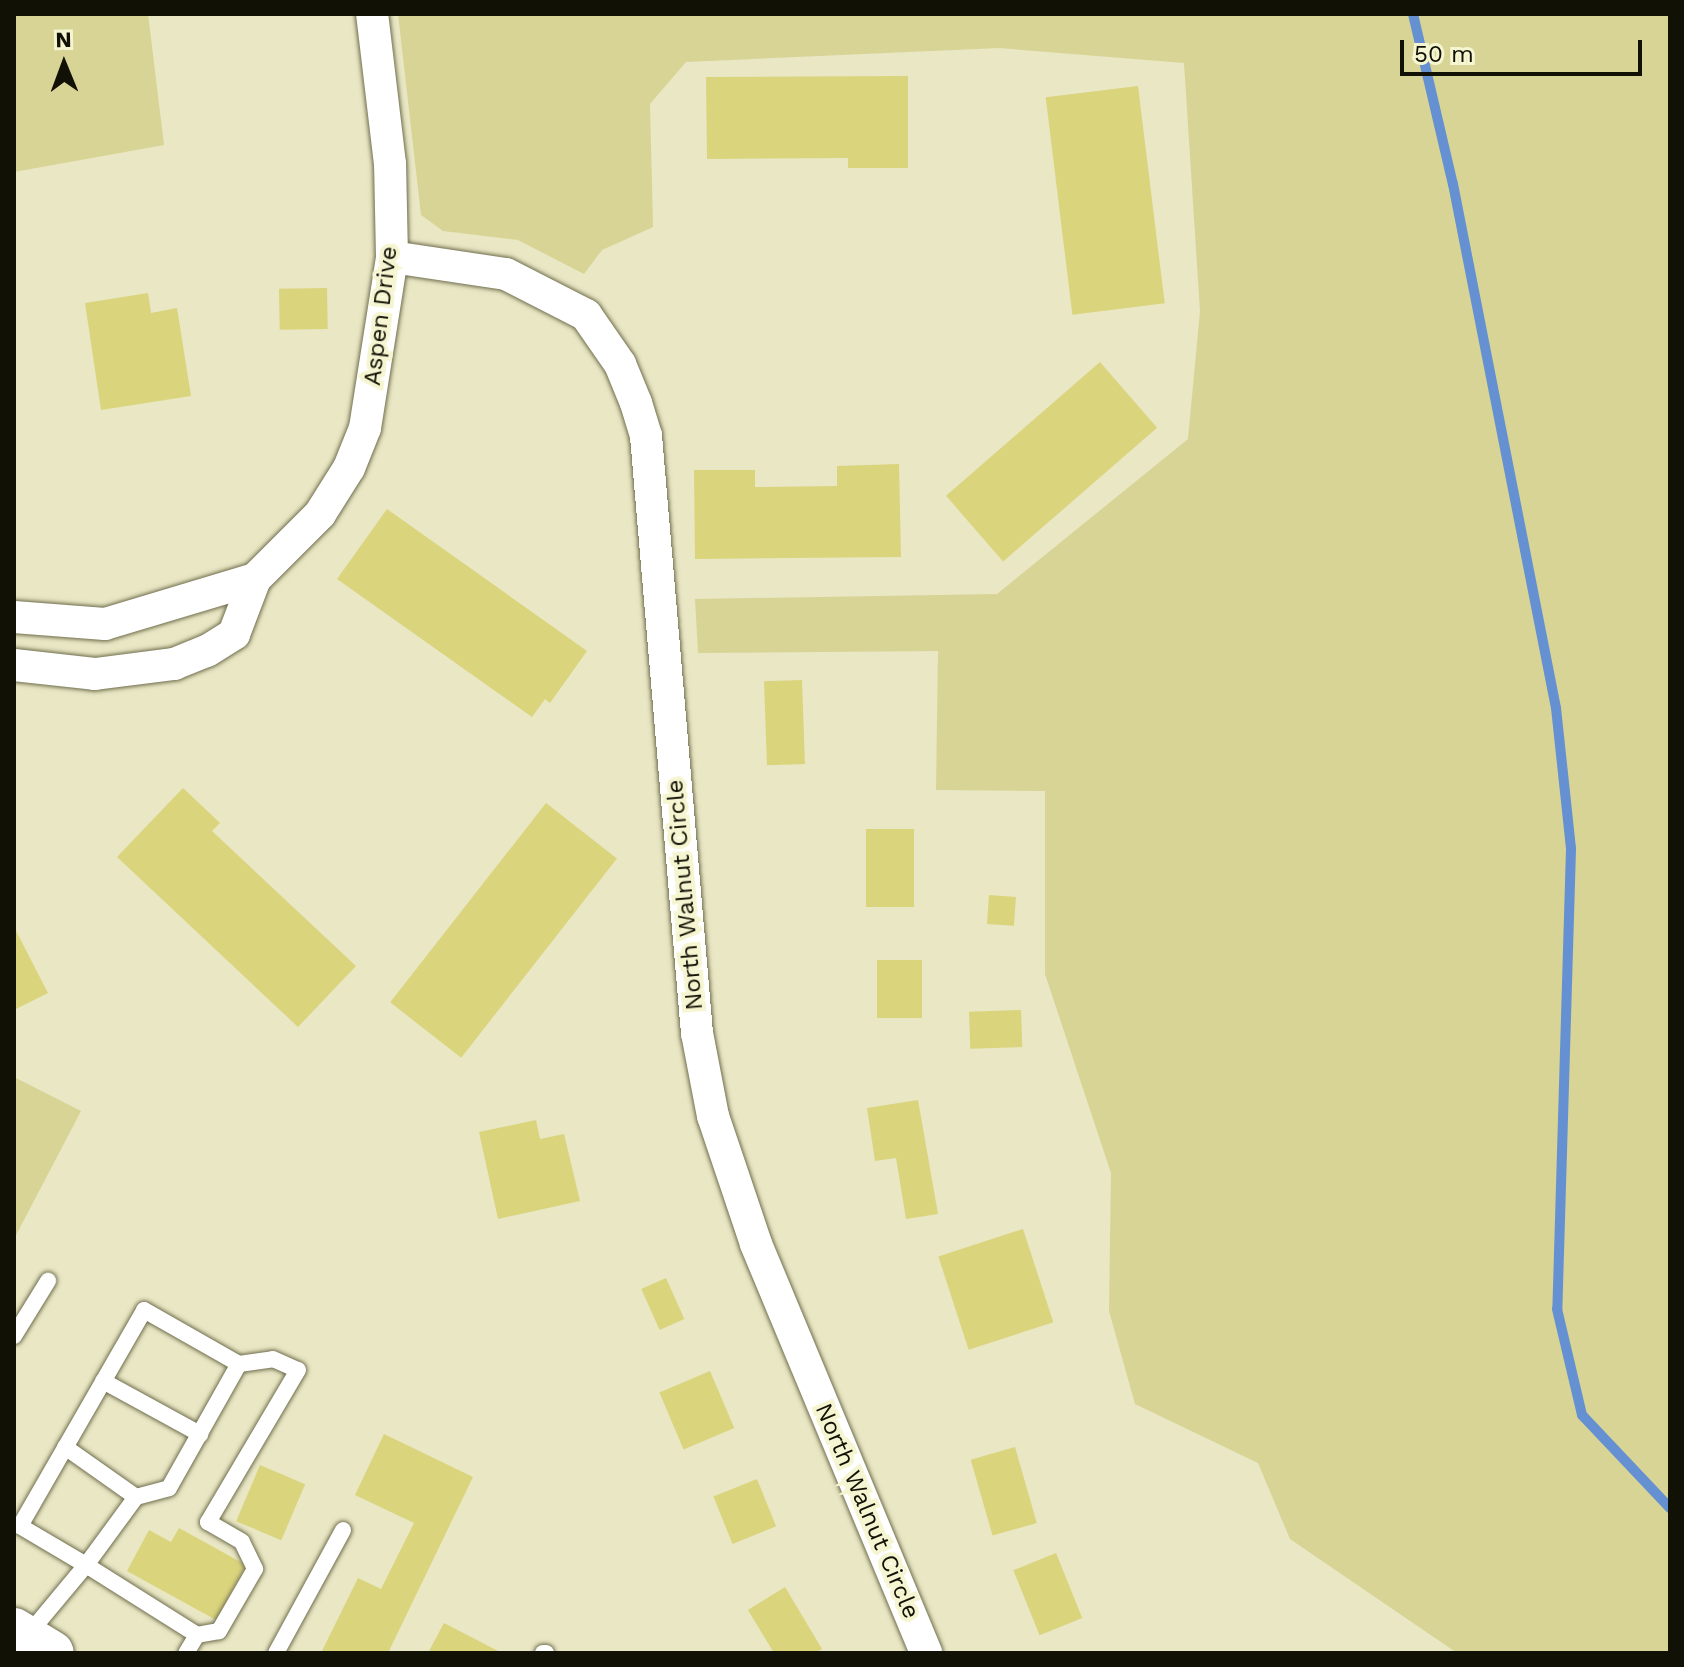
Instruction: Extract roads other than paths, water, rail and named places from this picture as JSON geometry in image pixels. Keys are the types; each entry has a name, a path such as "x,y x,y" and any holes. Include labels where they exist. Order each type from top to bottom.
{"street":[{"name":"Aspen Drive","path":"14,665 95,674 174,664 234,634 255,579 320,514 349,468 365,428 392,257 390,164 372,14"},
{"name":"North Walnut Circle","path":"392,257 506,274 586,315 620,364 636,403 646,436 697,1033 713,1116 756,1244 926,1653"},
{"name":"Aspen Drive","path":"14,617 105,624 255,579"}],"lane":[{"path":"14,1336 48,1281"},
{"path":"144,1310 239,1364 273,1359 298,1370 208,1522 242,1542 255,1569 219,1631 197,1635 20,1526 144,1310"},
{"path":"27,1643 136,1497 169,1488 239,1364"},
{"path":"103,1381 200,1434"},
{"path":"65,1447 136,1497"},
{"path":"276,1653 343,1530"},
{"path":"186,1653 197,1635"}],"waterway":[{"path":"1413,14 1453,184 1556,708 1571,849 1557,1309 1582,1415 1670,1508"}]}
